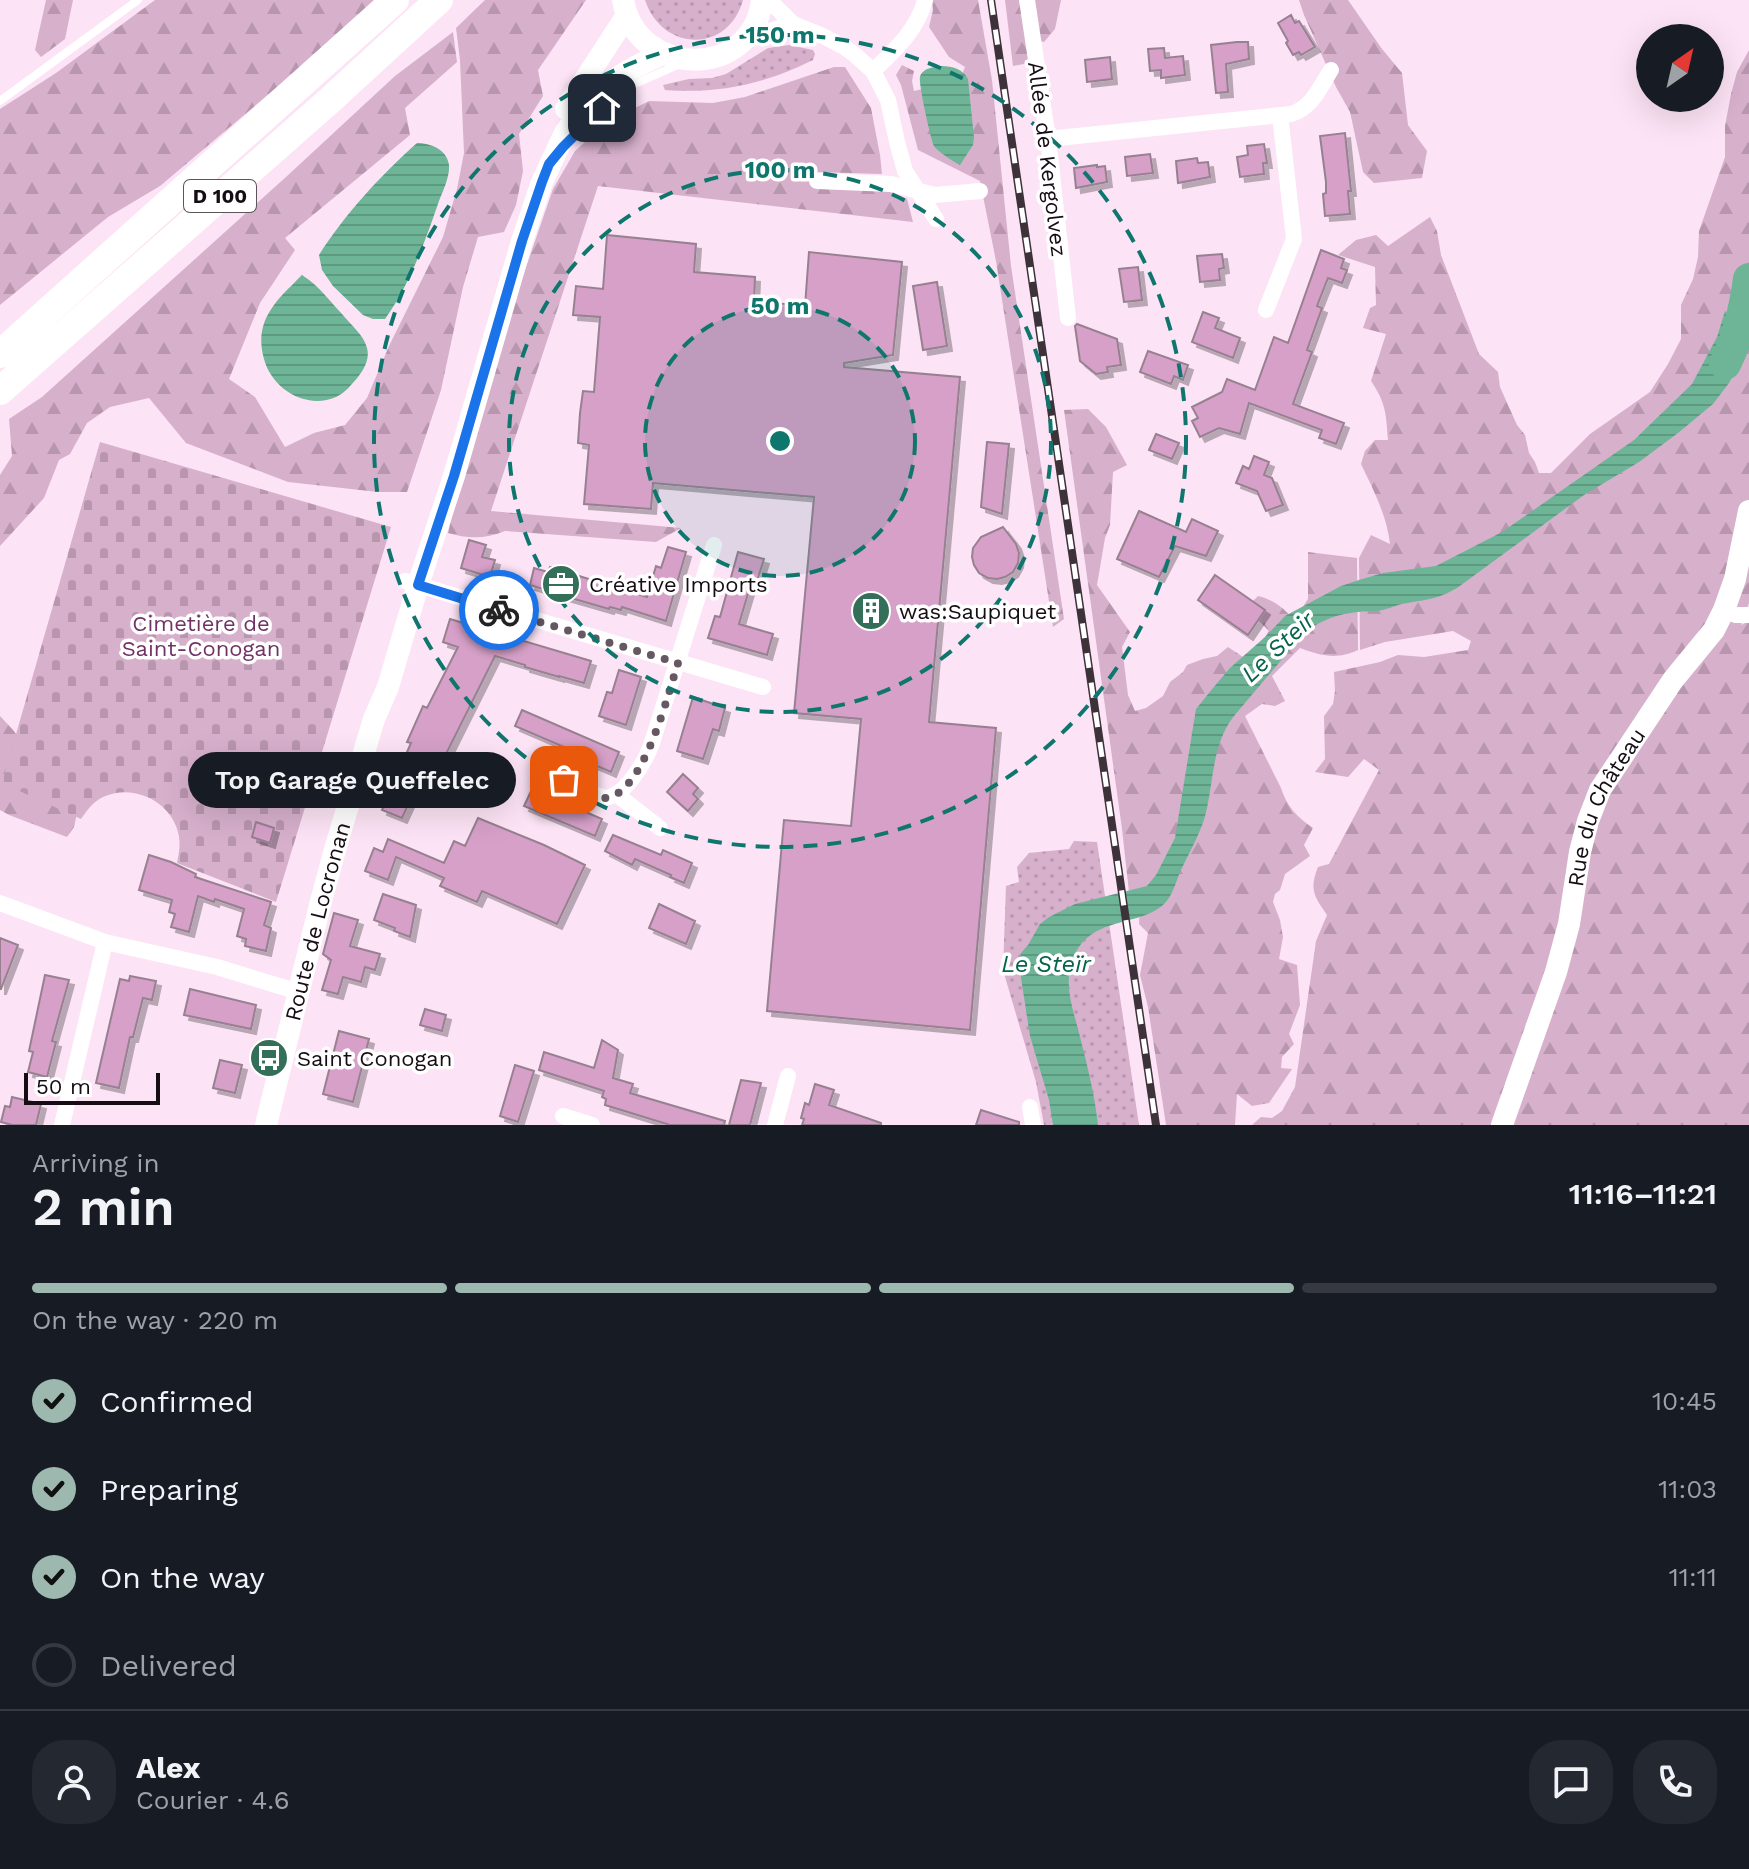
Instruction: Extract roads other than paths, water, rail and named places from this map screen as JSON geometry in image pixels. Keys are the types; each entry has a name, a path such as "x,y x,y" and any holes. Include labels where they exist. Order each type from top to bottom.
{"highway":[{"name":"D 100","path":"0,354 395,0"},
{"name":"D 100","path":"0,391 439,0"}],"main road":[{"path":"625,8 635,31 647,44 662,54 689,61 719,56 745,38 755,23 762,0"},
{"name":"Route de Locronan","path":"266,1125 331,865 374,719 388,687 412,583 509,242 530,180 556,125 625,8"},
{"name":"Route de Locronan","path":"412,583 454,476 522,241 549,164 570,125 597,92 623,74 662,54"},
{"name":"Rue du Château","path":"1502,1125 1556,972 1569,924 1580,852 1600,790 1673,680 1714,630 1735,579 1749,511"}],"street":[{"path":"769,0 793,24 844,47 873,71 888,100 905,171 936,219"},
{"path":"873,71 912,28 925,0"},
{"name":"Allée de Kergolvez","path":"1027,0 1048,139 1068,318"},
{"path":"745,38 793,24"},
{"path":"1048,139 1291,114 1303,110 1331,70"},
{"path":"1266,310 1294,239 1280,115"},
{"path":"817,181 891,184 944,195 980,191"},
{"path":"544,772 604,798 611,798 628,783 646,758 714,545"},
{"path":"412,583 763,687"},
{"path":"1724,610 1736,615 1749,615"},
{"path":"616,794 660,828"},
{"path":"0,903 105,942 217,967 299,992"},
{"path":"62,1125 105,942"},
{"path":"775,1125 788,1076"},
{"path":"1030,1107 1033,1125"},
{"path":"563,1116 592,1125"}],"lane":[{"path":"0,101 138,0"},
{"name":"Route de Locronan","path":"549,164 576,132 616,96 632,85 689,61"}],"water":[{"path":"942,66 957,69 968,79 974,138 960,165 934,146 923,100 921,74 929,68"},
{"path":"417,143 432,146 445,155 449,165 447,179 402,292 385,319 373,319 363,315 333,286 322,270 319,255 364,196"},
{"path":"302,275 356,330 368,352 358,377 342,393 325,400 302,399 282,388 268,370 261,345 270,312"},
{"name":"Le Steïr","path":"1725,311 1749,328 1749,347 1713,404 1678,433 1639,462 1584,495 1457,588 1430,599 1336,616 1311,628 1234,716 1218,748 1203,824 1169,898 1146,915 1101,929 1088,937 1077,950 1070,969 1070,996 1098,1125 1053,1125 1030,1036 1019,965 1021,953 1040,924 1049,917 1075,904 1147,886 1156,875 1175,838 1196,709 1213,688 1285,616 1341,586 1359,580 1383,573 1436,566 1502,532 1634,440 1692,384 1717,337"}],"waterway":[{"name":"Le Steir","path":"1725,364 1741,322 1749,279"}],"railway":[{"path":"991,0 1156,1125"}],"place":[{"name":"Créative Imports","path":"561,584"},
{"name":"was:Saupiquet","path":"871,611"},
{"name":"Top Garage Queffelec","path":"564,780"},
{"name":"Saint Conogan","path":"269,1058"}],"park label":[{"name":"Cimetière de Saint-Conogan","path":"201,636"}]}
